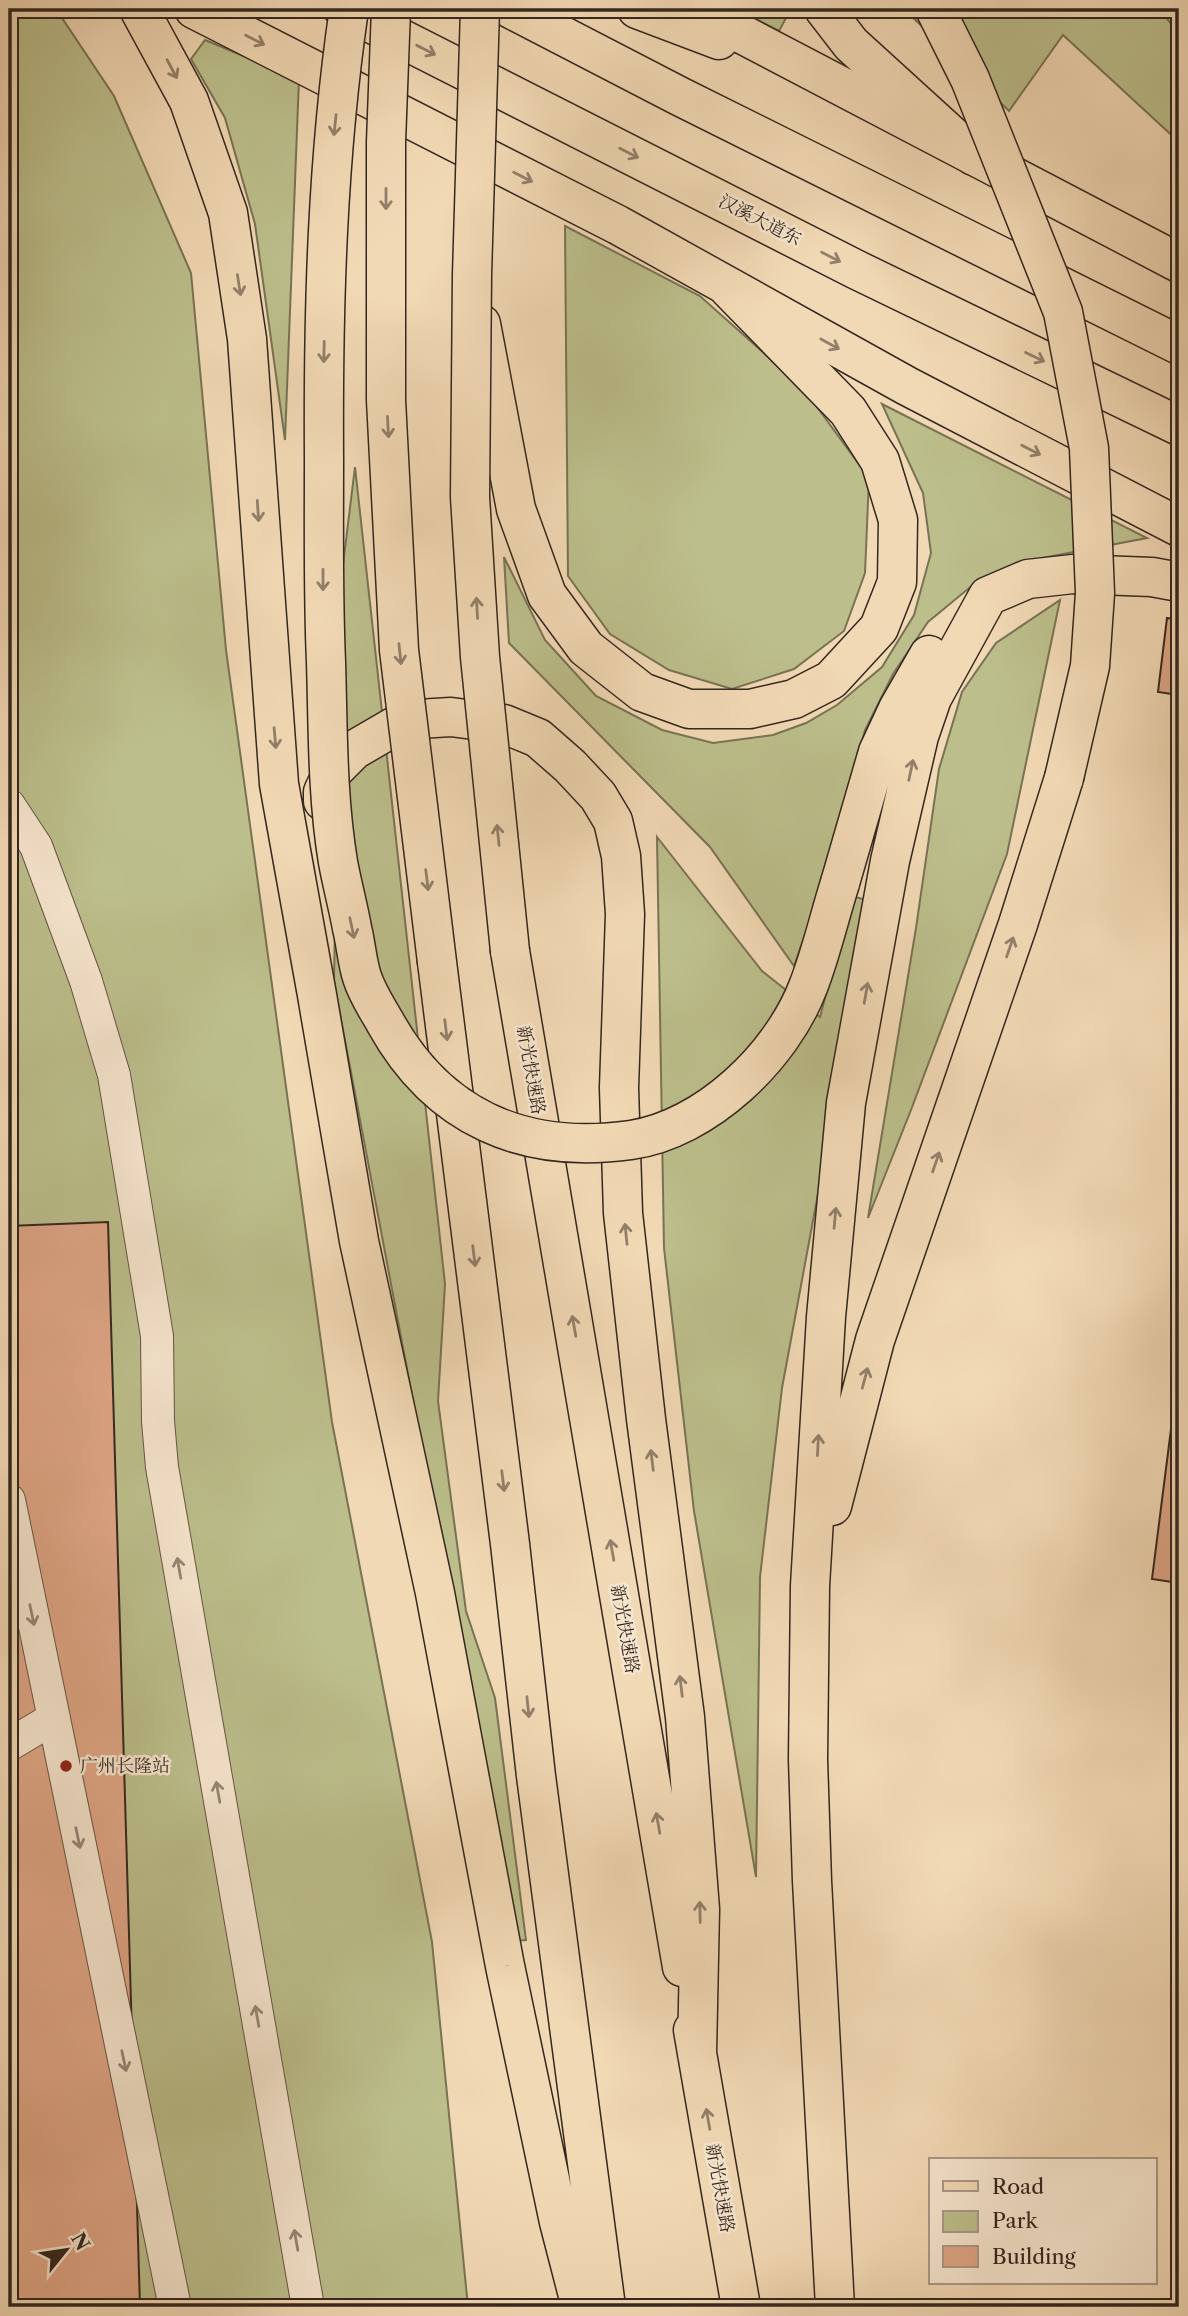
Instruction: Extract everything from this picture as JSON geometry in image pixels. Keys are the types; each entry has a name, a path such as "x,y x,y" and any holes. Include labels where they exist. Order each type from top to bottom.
{"main road":[{"path":"139,9 189,101 228,212 247,338 279,784 359,1241 435,1593 508,1980 559,2222 581,2307"},
{"path":"194,9 618,225 907,386 1179,527"},
{"name":"汉溪大道东","path":"343,9 856,270 1179,426"},
{"path":"349,9 330,178 324,329 323,594 330,791 338,862 362,978 393,1036 423,1076 464,1110 517,1136 555,1143 587,1143 633,1140 664,1132 693,1120 719,1101 741,1082 792,1021 808,988 878,752 924,661 949,627 988,596 1028,579 1073,574 1152,577 1179,582"},
{"path":"391,9 386,142 386,401 399,650 510,1544 536,1776 606,2307"},
{"path":"481,9 472,275 516,509 547,595 586,648 642,692 689,709 750,709 794,699 831,680 879,628 897,582 898,520 880,461 848,411 728,288"},
{"path":"511,9 681,97 1179,345"},
{"path":"637,9 842,87"},
{"path":"694,9 1179,263"},
{"path":"824,9 851,44 974,156"},
{"path":"810,1586 875,1340 1014,937 1064,779 1090,666 1095,593 1089,448 1063,312 975,91 935,9"},
{"name":"新光快速路","path":"472,275 471,510 480,657 510,951 741,2307"},
{"path":"835,2307 808,1759 810,1586 826,1317 846,1103 890,860 919,736 932,698 988,596"},
{"path":"317,995 323,792 333,771 354,750 397,725 418,719 451,716 504,724 538,738 570,766 598,796 613,821 621,856 625,914 619,1088 624,1213 646,1419 685,1717 700,1909 697,2054"}],"street":[{"path":"9,805 36,846 86,981 114,1075 157,1336 158,1421 162,1467 308,2307"},
{"path":"9,1500 175,2307"},
{"path":"9,1745 54,1718"}],"green space":[{"path":"9,9 55,9 58,12 114,96 191,273 226,650 332,1422 432,1942 468,2307 9,2307"},
{"path":"736,9 791,9 779,31"},
{"path":"904,9 1159,9 1179,33 1179,142 1063,35 1009,111"},
{"path":"205,40 299,79 285,440 255,224 225,118 191,59"},
{"path":"565,226 700,296 803,388 869,478 865,573 844,631 794,669 732,689 669,670 610,634 568,576"},
{"path":"882,404 1147,538 1016,563 974,584 928,622 893,674 865,730 822,885 794,966 710,847 509,643 504,557 545,640 596,696 662,730 713,743 773,735 806,723 837,705 882,667 914,615 931,553 923,493"},
{"path":"355,467 445,1284 438,1401 466,1611 495,1698 526,1940 515,1941 334,982 341,581"},
{"path":"1060,600 1007,854 868,1218 916,928 939,769 962,692 996,643"},
{"path":"657,837 762,971 820,1017 852,896 866,900 832,1118 782,1388 760,1577 756,1877 694,1511 664,1248"}],"building":[{"path":"1167,618 1179,620 1179,695 1158,692"},
{"name":"广州长隆站","path":"108,1222 140,2307 9,2307 9,1226"},
{"path":"1179,1366 1179,1583 1152,1579"}],"place":[{"name":"广州长隆站","path":"66,1766"}]}
